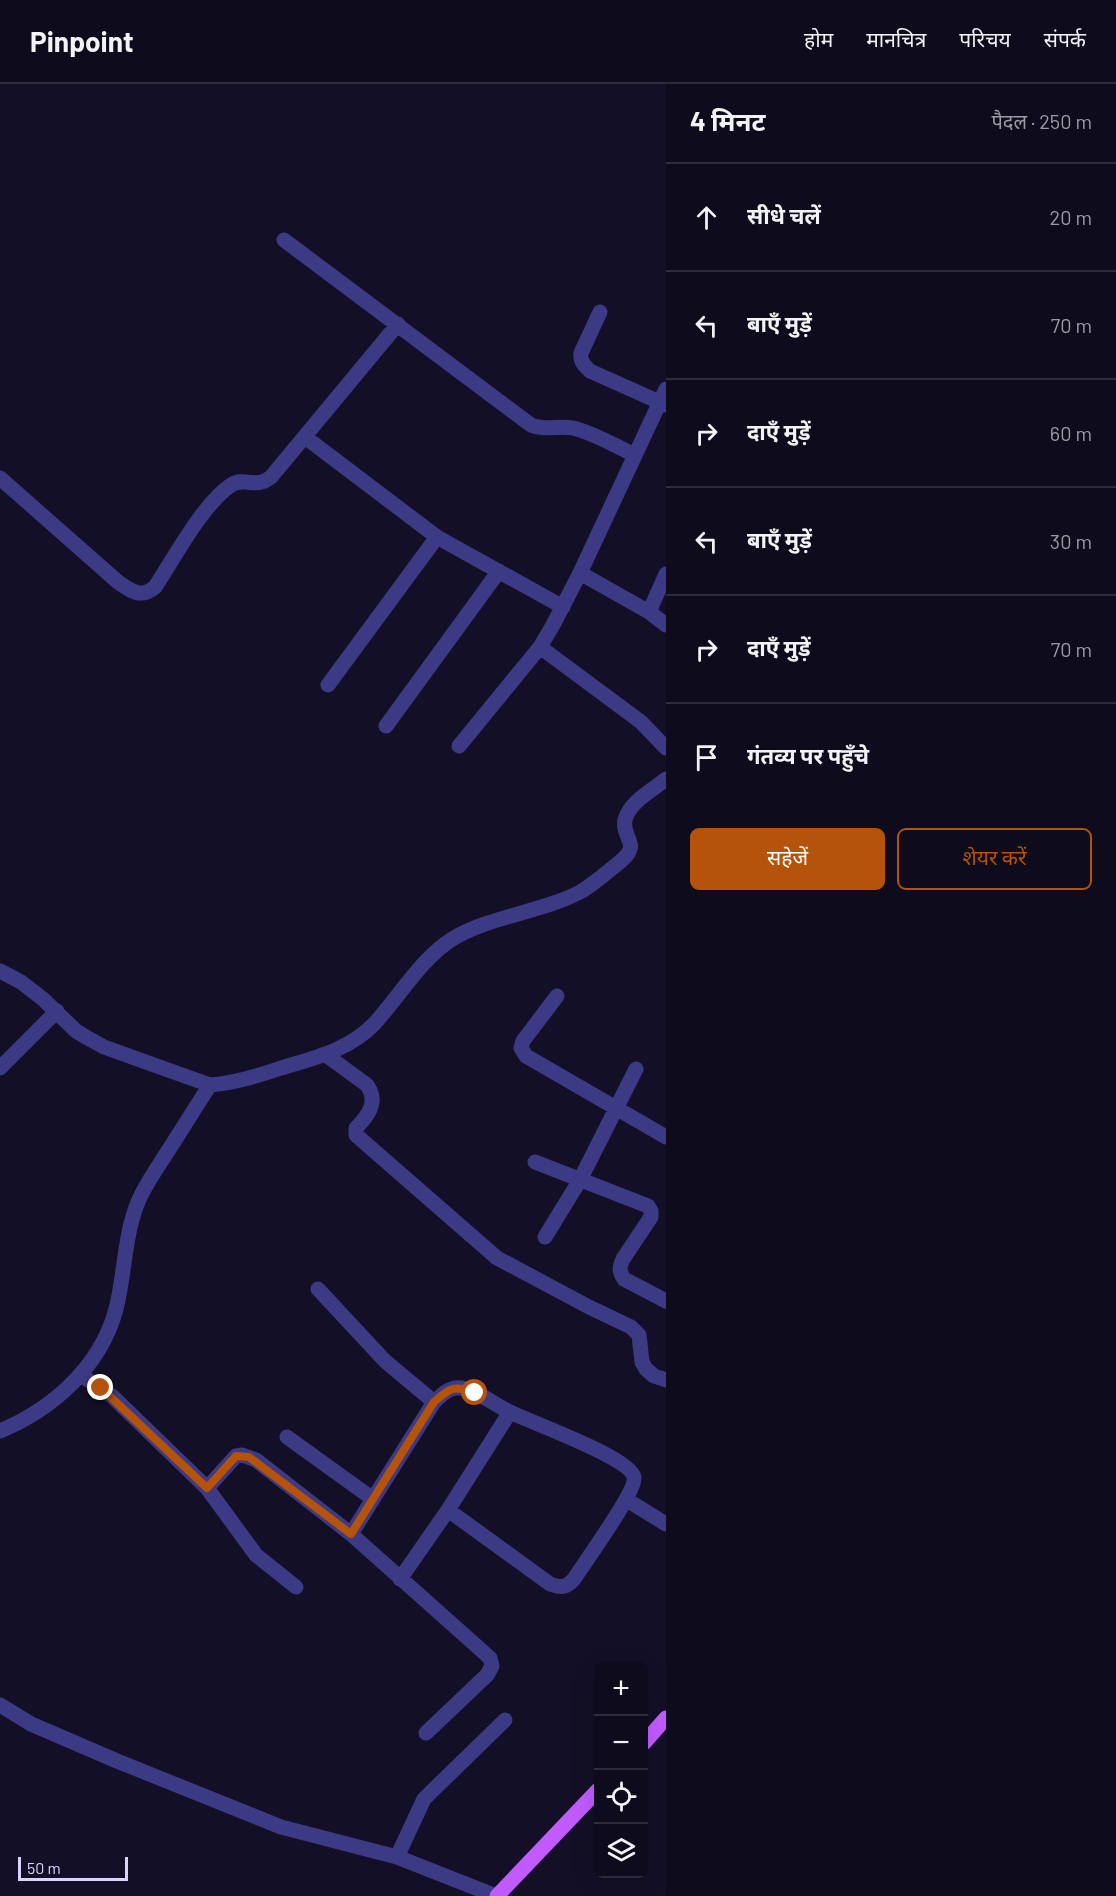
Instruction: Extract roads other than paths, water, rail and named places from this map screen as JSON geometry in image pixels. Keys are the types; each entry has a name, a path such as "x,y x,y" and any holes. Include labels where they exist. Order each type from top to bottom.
{"main road":[{"path":"648,1738 666,1718"},
{"path":"497,1896 594,1794"}],"street":[{"path":"284,240 531,425 539,428 577,429 635,455"},
{"path":"459,746 540,647 580,573 664,398 590,370 584,365 580,359 581,353 600,312"},
{"path":"0,478 118,582 139,594 148,593 155,587 203,514 221,494 232,484 238,482 258,484 266,481 398,324"},
{"path":"305,437 437,537 563,607"},
{"path":"328,685 437,537"},
{"path":"386,726 499,572"},
{"path":"580,573 649,612 666,625"},
{"path":"649,612 666,574"},
{"path":"540,647 641,722 666,748"},
{"path":"0,971 21,982 57,1011 76,1031 104,1047 210,1085 226,1084 326,1055 348,1044 372,1026 434,954 454,938 583,890 623,859 630,850 631,842 624,822 628,813 636,802 666,779"},
{"path":"557,996 523,1041 521,1048 526,1056 666,1137"},
{"path":"0,1068 57,1011"},
{"path":"326,1055 371,1090 373,1098 370,1113 356,1128 356,1135 497,1258 631,1327 639,1335 642,1362 646,1369 654,1376 666,1380"},
{"path":"546,1237 580,1180 636,1069"},
{"path":"0,1431 19,1423 61,1393 81,1375 98,1353 113,1317 131,1223 138,1202 148,1181 210,1085"},
{"path":"535,1162 648,1206 651,1217 619,1266 620,1272 624,1279 666,1301"},
{"path":"318,1289 385,1361 434,1402"},
{"path":"81,1375 111,1396 207,1488 256,1555 296,1587"},
{"path":"351,1534 434,1402 452,1388 462,1388 475,1393 510,1412 593,1448 627,1467 634,1475 634,1484 627,1500 574,1579 568,1586 560,1588 550,1584 447,1510"},
{"path":"400,1579 510,1412"},
{"path":"287,1437 373,1499"},
{"path":"207,1488 236,1456 249,1457 351,1534 490,1658 492,1666 488,1675 426,1733"},
{"path":"627,1500 666,1524"},
{"path":"0,1705 31,1724 107,1757 281,1827 397,1857 497,1896"},
{"path":"397,1857 424,1799 505,1720"}]}
